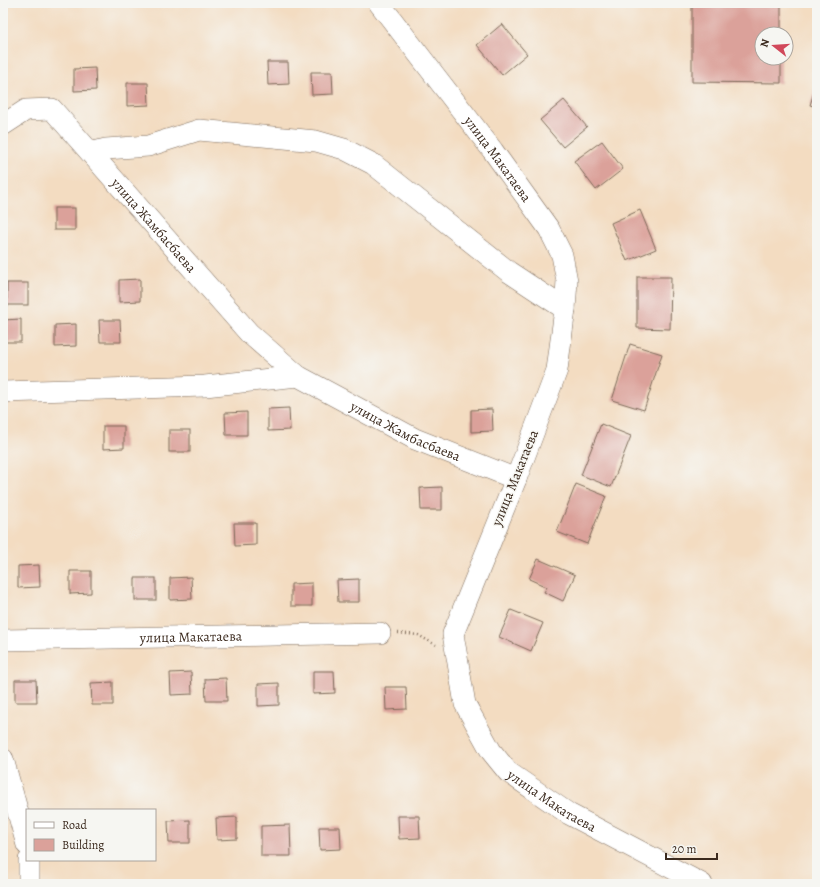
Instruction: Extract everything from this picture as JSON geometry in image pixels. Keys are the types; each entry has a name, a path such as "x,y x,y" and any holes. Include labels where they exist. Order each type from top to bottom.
{"street":[{"name":"улица Макатаева","path":"380,3 493,151 550,229 562,255 567,281 557,370 516,479 453,634 465,704 491,751 508,772 569,814 702,884"},
{"name":"улица Жамбасбаева","path":"3,125 26,110 52,109 249,333 298,376 416,439 516,479"},
{"path":"91,153 106,149 148,146 199,130 316,141 344,149 373,164 509,272 565,309"},
{"path":"3,392 205,386 298,376"},
{"name":"улица Макатаева","path":"3,640 380,633"},
{"path":"3,759 26,841"},
{"path":"29,861 29,884"}],"path":[{"path":"380,633 407,632 418,635 439,646"}],"building":[{"path":"692,3 781,3 781,26 754,26 754,66 781,66 781,83 692,82"},
{"path":"502,24 527,54 502,75 477,45"},
{"path":"267,62 288,62 289,84 268,85"},
{"path":"95,68 96,90 74,91 74,69"},
{"path":"311,72 332,72 333,94 312,95"},
{"path":"127,83 148,83 149,105 127,106"},
{"path":"817,83 817,107 810,105"},
{"path":"564,100 587,127 563,147 540,120"},
{"path":"602,141 623,169 596,190 574,161"},
{"path":"54,208 75,208 75,230 54,230"},
{"path":"640,210 656,249 627,261 611,223"},
{"path":"637,277 671,277 670,329 637,328"},
{"path":"140,279 140,301 119,302 119,280"},
{"path":"7,283 28,283 28,305 7,305"},
{"path":"21,319 21,342 3,342 3,320"},
{"path":"99,320 120,320 121,342 100,342"},
{"path":"76,324 76,346 55,347 55,325"},
{"path":"630,344 662,354 644,410 612,400"},
{"path":"289,408 290,430 268,431 268,409"},
{"path":"492,409 493,431 471,432 471,410"},
{"path":"247,412 247,435 226,435 225,413"},
{"path":"601,424 631,436 611,487 581,475"},
{"path":"103,426 124,426 124,448 103,449"},
{"path":"169,430 190,430 190,452 169,452"},
{"path":"576,484 606,496 587,544 557,532"},
{"path":"442,487 442,510 421,510 420,488"},
{"path":"234,523 256,523 256,545 235,546"},
{"path":"538,559 575,575 563,601 544,592 547,587 529,579"},
{"path":"39,565 40,587 18,588 18,566"},
{"path":"70,571 91,571 91,593 70,594"},
{"path":"191,577 192,599 170,600 170,578"},
{"path":"135,578 156,578 156,600 135,600"},
{"path":"359,579 359,602 338,602 337,580"},
{"path":"312,583 312,606 291,606 291,584"},
{"path":"511,610 543,623 531,651 499,637"},
{"path":"313,671 334,671 335,693 313,694"},
{"path":"191,672 192,694 171,695 170,673"},
{"path":"226,678 227,701 206,701 205,679"},
{"path":"15,680 36,680 37,702 15,702"},
{"path":"113,682 113,705 92,705 91,683"},
{"path":"279,683 279,705 258,706 258,684"},
{"path":"385,687 406,687 407,709 386,710"},
{"path":"398,816 419,816 420,838 399,839"},
{"path":"237,817 237,839 217,840 216,818"},
{"path":"190,820 190,843 169,843 168,821"},
{"path":"290,825 291,856 261,856 261,826"},
{"path":"319,827 340,827 341,849 320,850"}]}
